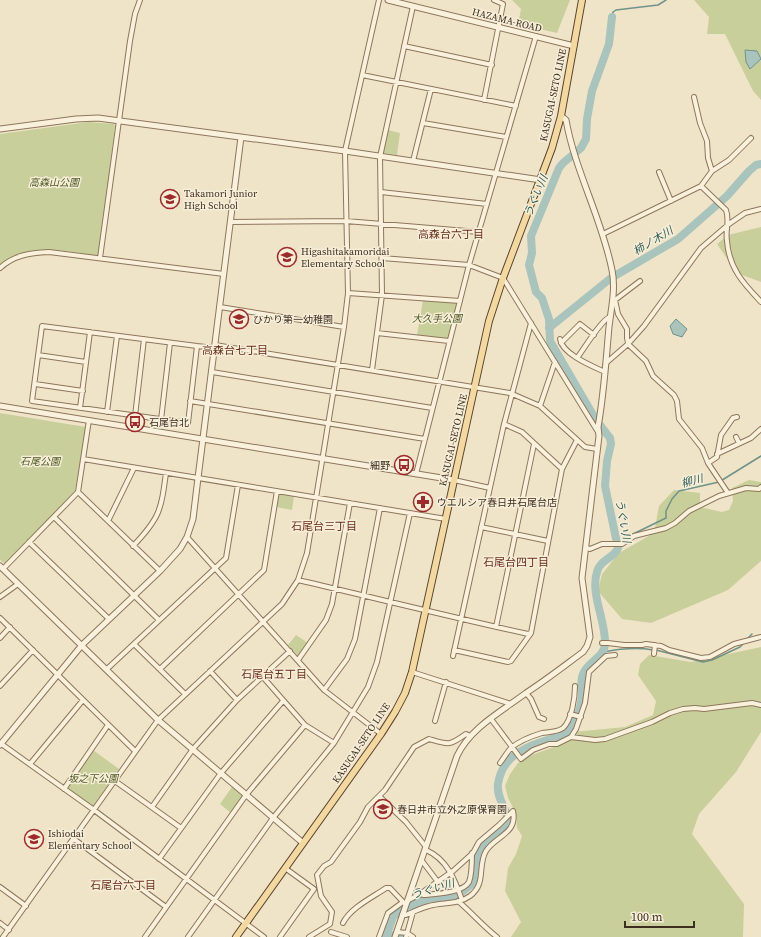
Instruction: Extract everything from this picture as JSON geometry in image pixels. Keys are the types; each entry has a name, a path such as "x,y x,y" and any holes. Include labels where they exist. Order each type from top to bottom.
{"main road":[{"name":"KASUGAI-SETO LINE","path":"236,937 381,734 405,693 412,672 426,610 489,321 503,278 552,148 561,116 582,0"}],"street":[{"path":"100,258 130,41 135,14 140,0"},
{"path":"3,937 158,720 282,604 298,580 307,553 329,424 348,293 345,151 379,0"},
{"name":"HAZAMA-ROAD","path":"388,0 574,46"},
{"path":"484,100 503,4 494,0"},
{"path":"372,370 382,295 380,157 413,6"},
{"path":"416,474 469,265 536,36"},
{"path":"404,46 492,65"},
{"path":"362,75 516,106"},
{"path":"413,162 431,89"},
{"path":"694,97 700,123 707,141 708,158 712,171"},
{"path":"413,937 396,934 403,915 405,903 422,861 457,756 470,736 511,704 583,652 587,646 590,632 582,578 596,449 599,436 598,427 610,317 614,300 614,281 603,234 578,162 566,120 561,116"},
{"path":"0,129 76,119 98,118 345,151 541,180"},
{"path":"423,123 506,137"},
{"path":"241,137 193,519 187,537 171,560 82,645 0,744 94,810 264,937"},
{"path":"603,234 701,186 712,171 729,160 751,138"},
{"path":"659,172 671,201"},
{"path":"701,186 726,210 729,224 726,240 736,273 761,302"},
{"path":"381,192 487,204"},
{"path":"606,363 644,326 700,248 729,224 745,214 761,209"},
{"path":"230,222 346,221 479,232"},
{"path":"0,268 17,257 33,253 49,252 224,274"},
{"path":"382,258 469,265 503,278 555,362 598,427"},
{"path":"614,300 640,281"},
{"path":"348,293 460,301"},
{"path":"614,300 618,314 627,329 628,343 646,361 653,376 674,394 677,401 679,419 702,448 708,463 728,493"},
{"path":"220,307 344,327"},
{"path":"578,358 594,335 610,317"},
{"path":"453,656 504,424 531,323"},
{"path":"594,335 580,324 560,341 569,352 605,372"},
{"path":"197,346 188,423 32,401 42,326 170,343 215,346 372,370 512,394 540,406 585,447 596,449"},
{"path":"80,408 90,332"},
{"path":"377,333 449,341"},
{"path":"107,412 117,336"},
{"path":"135,416 144,339"},
{"path":"161,420 170,343"},
{"path":"38,355 86,362"},
{"path":"540,406 555,362"},
{"path":"212,372 432,408"},
{"path":"34,384 83,391"},
{"path":"190,401 424,439"},
{"path":"0,406 454,480 490,488"},
{"path":"718,454 721,435 733,418 737,417"},
{"path":"90,420 78,492 54,518 2,567 158,720 303,843"},
{"path":"504,424 522,432 562,469"},
{"path":"708,463 717,457 718,454 751,438 761,429"},
{"path":"736,437 739,443"},
{"path":"454,650 508,662 512,661 531,633 562,469 577,440"},
{"path":"496,627 534,444"},
{"path":"83,459 446,519"},
{"path":"108,521 134,468"},
{"path":"133,546 149,529 156,518 162,504 166,473"},
{"path":"107,669 226,558 238,485"},
{"path":"586,548 590,549 602,544 622,544 634,536 666,528 698,506 728,493 746,488 760,488"},
{"path":"160,669 264,570 277,491"},
{"path":"78,492 160,571"},
{"path":"298,660 326,620 332,604 336,589 350,503"},
{"path":"324,690 339,671 352,648 380,508"},
{"path":"188,937 273,818 334,744 374,675 410,513"},
{"path":"54,518 159,620"},
{"path":"482,526 548,541"},
{"path":"187,537 324,690 381,734"},
{"path":"29,542 108,619"},
{"path":"298,580 496,627 528,634 531,633"},
{"path":"0,597 18,584"},
{"path":"0,618 135,751"},
{"path":"0,638 10,627"},
{"path":"602,643 655,645 701,658 710,657 734,644 761,637"},
{"path":"134,644 185,694"},
{"path":"654,654 655,645"},
{"path":"0,686 33,650"},
{"path":"152,807 193,749 237,700 290,651"},
{"path":"491,719 521,759 533,750 549,744 557,744 571,737 581,717 585,703 589,672 606,656 615,655"},
{"path":"210,671 237,700"},
{"path":"412,672 511,704"},
{"path":"262,676 304,725 334,744"},
{"path":"435,721 446,682"},
{"path":"500,763 512,749 534,736 563,728 567,723 570,714 575,695 575,686"},
{"path":"526,694 531,699 539,717 544,719"},
{"path":"30,764 83,700"},
{"path":"160,859 221,773 283,701"},
{"path":"571,737 595,740 605,739 683,709 704,709 752,703 761,705"},
{"path":"570,714 581,717"},
{"path":"64,789 108,725"},
{"path":"145,937 246,795 304,725"},
{"path":"309,937 330,924 332,912 321,896 317,875 324,866 330,862 360,822 368,806 386,790 414,747 429,739 444,744 453,743 466,734 470,736"},
{"path":"115,781 181,828"},
{"path":"379,796 406,822 426,849 438,857 451,873 458,888 460,901 497,937"},
{"path":"380,937 388,913 451,873 472,853 479,842 513,811 513,823 510,829 486,851 483,858 481,881 470,896 460,901 428,906 403,915"},
{"path":"74,839 166,907"},
{"path":"420,894 424,895 452,891 468,882 472,853"},
{"path":"422,861 438,882"},
{"path":"280,937 314,889 286,868"},
{"path":"0,887 26,906"},
{"path":"343,923 351,912 386,888 390,888 405,903"},
{"path":"406,935 413,912"},
{"path":"0,923 9,930"},
{"path":"330,932 347,937"}],"green space":[{"path":"512,0 570,0 557,33 518,24 521,9"},
{"path":"694,0 761,0 761,100 753,91 725,34 707,34 709,17"},
{"name":"高森山公園","path":"89,122 114,124 115,126 99,254 97,256 72,252 35,250 11,257 0,264 0,134"},
{"path":"388,130 400,133 397,155 383,153"},
{"path":"761,227 761,282 737,273 717,244 728,235"},
{"name":"大久手公園","path":"423,300 457,304 449,337 447,339 417,335"},
{"name":"石尾公園","path":"0,413 86,427 75,492 5,564 0,560"},
{"path":"749,480 761,482 761,561 728,590 651,623 622,619 598,591 602,574 619,553 654,533 659,506 674,490 700,493 700,507 722,512 729,510 733,501 732,488"},
{"path":"278,495 294,496 292,510 276,507"},
{"path":"296,635 308,643 299,656 288,645"},
{"path":"761,647 761,732 736,772 699,814 692,834 744,904 743,937 511,937 521,922 505,891 508,868 516,854 522,836 517,828 516,813 508,798 505,786 510,774 518,763 529,756 559,745 573,732 625,727 653,715 656,701 638,675 640,664 649,655 691,662"},
{"name":"坂之下公園","path":"93,750 119,769 93,806 67,787"},
{"path":"232,787 242,795 242,797 231,813 220,804"}],"water":[{"path":"745,50 757,51 761,59 750,69 746,62"},
{"path":"676,319 687,329 682,337 673,334 670,326"}],"waterway":[{"path":"612,17 613,12 616,10 658,5 666,0"},
{"name":"うぐい川","path":"386,937 393,917 396,914 421,901 458,895 472,884 477,859 482,847 508,824 507,814 498,790 500,775 504,767 514,755 528,747 561,736 568,732 577,718 582,695 581,684 583,674 588,666 604,649 605,635 595,589 595,580 601,564 614,554 618,548 605,486 607,461 611,444 610,438 596,420 550,341 549,319 542,298 536,292 529,265 532,253 531,236 559,168 581,148 586,139 587,119 592,91 609,44 612,17"},
{"name":"柿ノ木川","path":"549,328 611,278 678,239 727,196 749,171 756,165 761,164"},
{"name":"柳川","path":"633,534 666,518 666,511 672,499 679,491 719,482 761,456"},
{"path":"748,638 752,634"},
{"path":"656,650 703,662 712,660 740,647 744,643"},
{"path":"603,652 628,649 653,650"},
{"path":"387,936 402,935 410,937"}],"place":[{"name":"Takamori Junior High School","path":"170,199"},
{"name":"Higashitakamoridai Elementary School","path":"287,257"},
{"name":"ひかり第一幼稚園","path":"239,319"},
{"name":"石尾台北","path":"135,422"},
{"name":"細野","path":"404,465"},
{"name":"ウエルシア春日井石尾台店","path":"423,502"},
{"name":"春日井市立外之原保育園","path":"383,809"},
{"name":"Ishiodai Elementary School","path":"34,839"}],"district":[{"name":"高森台六丁目","path":"451,234"},
{"name":"高森台七丁目","path":"235,350"},
{"name":"石尾台三丁目","path":"324,526"},
{"name":"石尾台四丁目","path":"516,562"},
{"name":"石尾台五丁目","path":"274,674"},
{"name":"石尾台六丁目","path":"123,885"}]}
